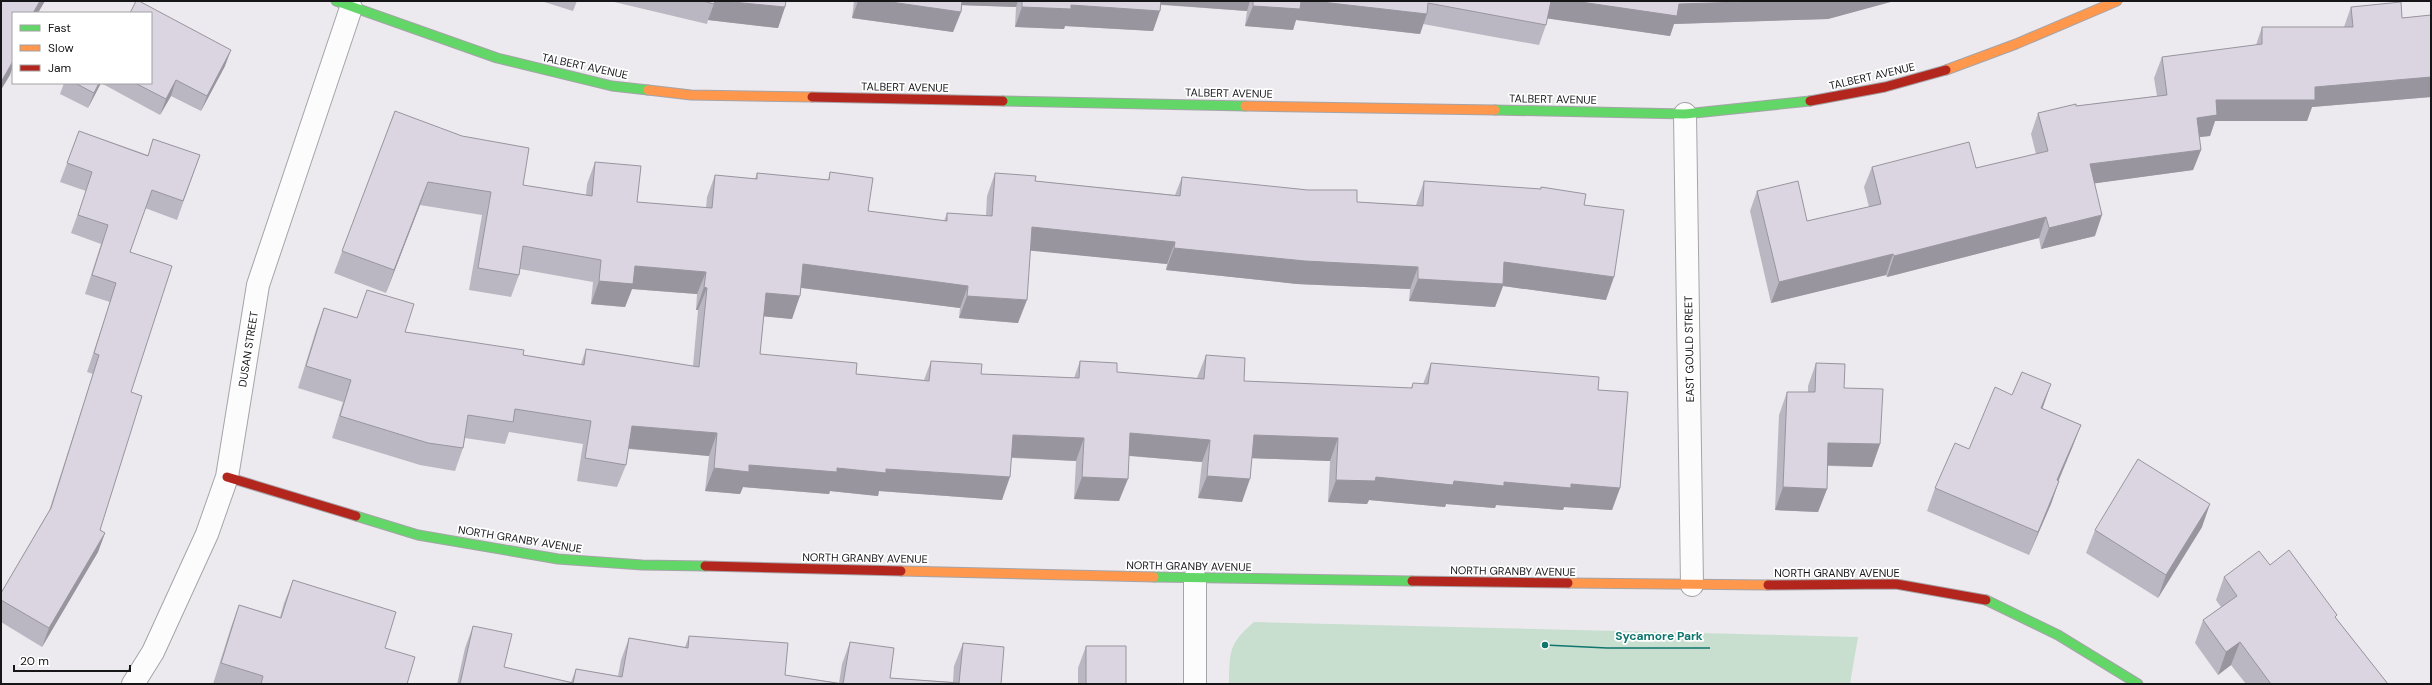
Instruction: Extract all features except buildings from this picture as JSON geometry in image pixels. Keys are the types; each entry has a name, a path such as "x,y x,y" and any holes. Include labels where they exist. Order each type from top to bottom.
{"street":[{"name":"TALBERT AVENUE","path":"344,5 497,58 612,86 691,95 1685,114 1808,103 1913,80 2005,50 2117,1"},
{"name":"DUSAN STREET","path":"133,684 153,652 204,541 227,477 258,285 344,5"},
{"name":"EAST GOULD STREET","path":"1685,114 1692,585"},
{"name":"NORTH GRANBY AVENUE","path":"227,477 418,535 558,559 642,565 1195,578 1692,585 1896,584 1982,598 2058,635 2138,684"},
{"path":"1195,578 1195,684"}],"green space":[{"path":"1254,622 1858,637 1850,684 1229,684 1230,656 1232,649 1239,636"}],"traffic: fast":[{"path":"336,1 497,58 612,86 648,90"},
{"path":"1003,101 1245,106"},
{"path":"1495,110 1685,114 1810,101"},
{"path":"356,516 418,535 558,559 642,565 705,566"},
{"path":"1154,577 1412,581"},
{"path":"1986,600 2058,635 2138,684"}],"traffic: slow":[{"path":"1946,70 2016,44 2117,1"},
{"path":"648,90 691,95 812,97"},
{"path":"1245,106 1495,110"},
{"path":"901,571 1154,577"},
{"path":"1568,583 1768,585"}],"traffic: jam":[{"path":"1810,101 1885,87 1946,70"},
{"path":"812,97 1003,101"},
{"path":"227,477 356,516"},
{"path":"705,566 901,571"},
{"path":"1412,581 1568,583"},
{"path":"1768,585 1896,584 1986,600"}],"place":[{"name":"Sycamore Park","path":"1545,645"}]}
